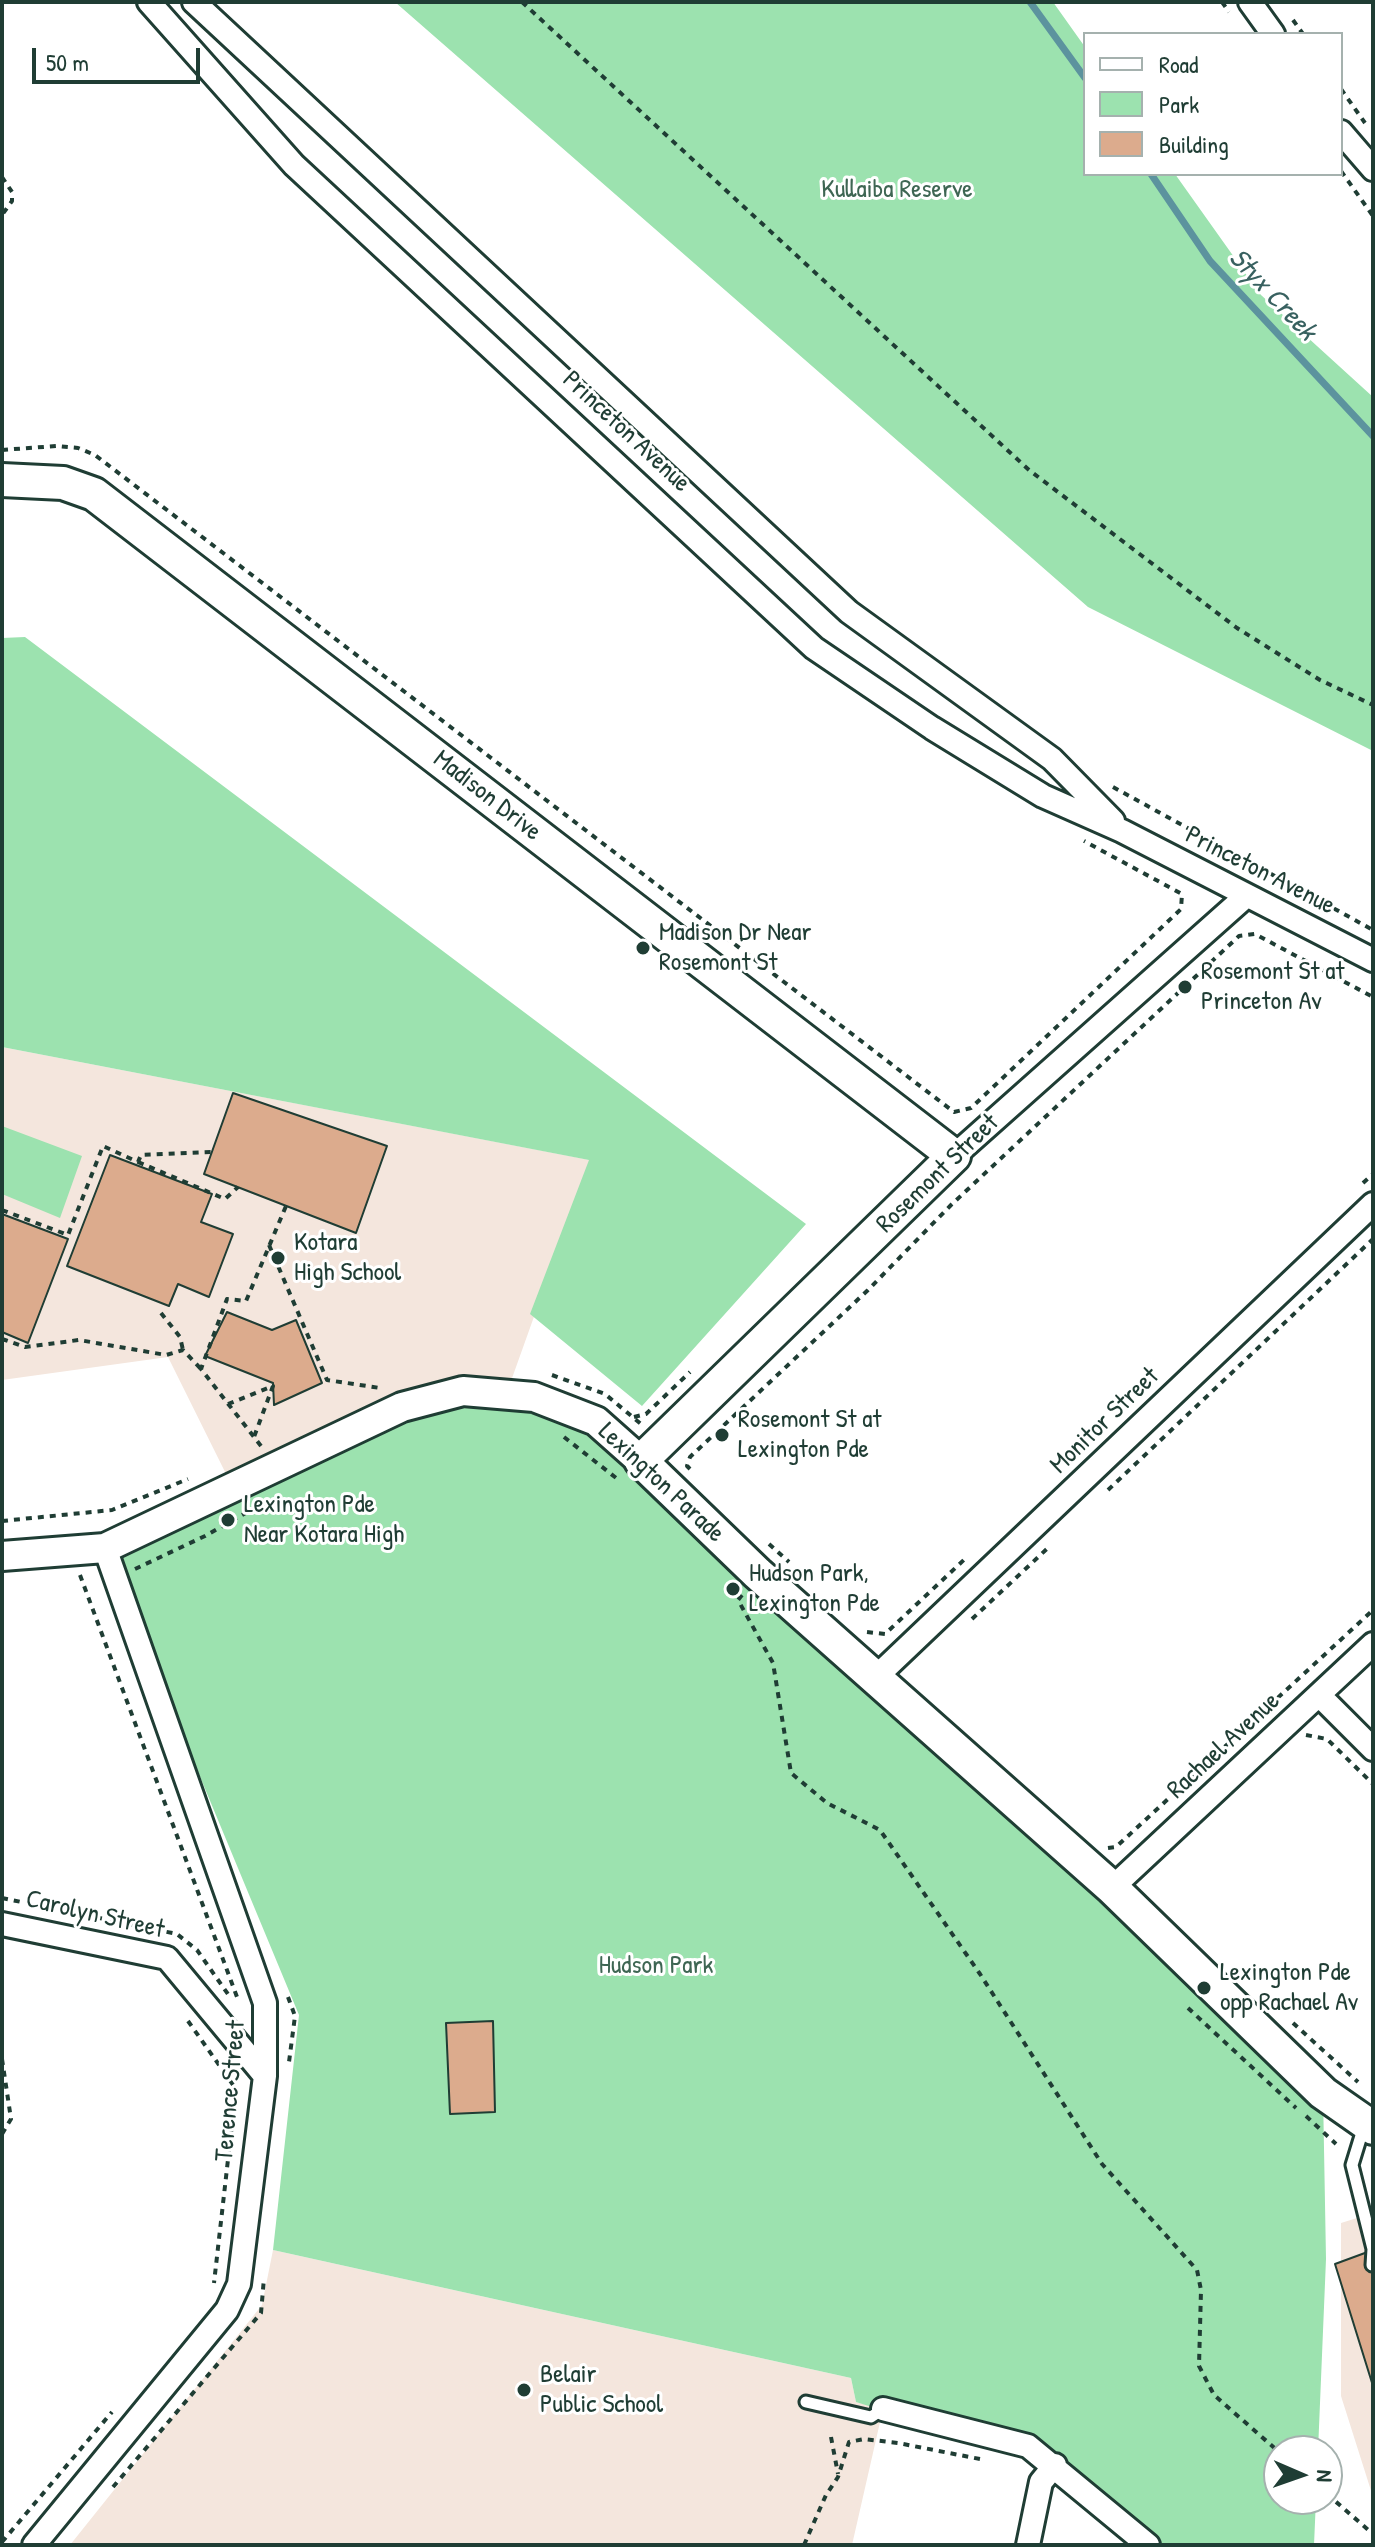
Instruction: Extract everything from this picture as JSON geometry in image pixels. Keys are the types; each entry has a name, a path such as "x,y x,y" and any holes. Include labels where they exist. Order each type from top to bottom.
{"main road":[{"name":"Madison Drive","path":"2,480 63,483 94,494 954,1156"},
{"name":"Rosemont Street","path":"631,1472 954,1156"},
{"name":"Lexington Parade","path":"631,1472 757,1573 1112,1888 1323,2093 1369,2125"}],"street":[{"name":"Princeton Avenue","path":"149,2 294,165 814,648 932,728 1043,796 1122,831 1245,897 1373,960"},
{"name":"Princeton Avenue","path":"194,2 849,612 1052,759 1122,831"},
{"path":"1250,2 1272,32"},
{"path":"1343,134 1373,169"},
{"name":"Rosemont Street","path":"954,1156 1245,897"},
{"name":"Monitor Street","path":"875,1678 1373,1204"},
{"name":"Lexington Parade","path":"2,1556 105,1548 402,1407 463,1391 534,1397 596,1421 631,1472"},
{"name":"Terence Street","path":"34,2545 227,2310 239,2284 265,2076 265,2003 105,1548"},
{"name":"Rachael Avenue","path":"1112,1888 1373,1644"},
{"path":"1320,1696 1373,1749"},
{"name":"Carolyn Street","path":"2,1924 167,1958 265,2076"},
{"path":"883,2409 1028,2446 1055,2465 1148,2545"},
{"path":"1028,2545 1041,2482 1055,2465"}],"lane":[{"path":"1369,2125 1352,2165 1373,2249 1372,2265"},
{"path":"806,2402 871,2417 883,2409"}],"path":[{"path":"522,2 1029,470 1237,628 1320,680 1373,705"},
{"path":"1343,92 1373,134"},
{"path":"1343,174 1373,216"},
{"path":"2,177 12,192 12,201 2,215"},
{"path":"2,450 56,446 78,448 95,455 954,1112 971,1108 1181,909 1182,894 1083,840"},
{"path":"1101,778 1125,796 1373,930"},
{"path":"696,1475 687,1466 690,1457 868,1290 951,1205 1239,936 1255,934 1373,997"},
{"path":"2,1210 68,1235 103,1146 225,1199 238,1187"},
{"path":"138,1162 141,1155 212,1152"},
{"path":"201,1369 227,1299 246,1301 286,1206"},
{"path":"1104,1494 1373,1239"},
{"path":"269,1245 327,1380 380,1388"},
{"path":"161,1313 180,1337 183,1350 262,1448 248,1454"},
{"path":"2,1339 25,1347 79,1340 166,1355 183,1350"},
{"path":"634,1417 646,1414 695,1367"},
{"path":"228,1404 273,1386 254,1437"},
{"path":"552,1432 631,1472"},
{"path":"2,1521 112,1510 194,1476"},
{"path":"132,1574 135,1567 205,1536 271,1499"},
{"path":"768,1542 800,1572"},
{"path":"966,1625 1052,1544"},
{"path":"80,1575 241,2008"},
{"path":"734,1584 744,1593 738,1600 773,1663 791,1773 827,1803 880,1830 980,1974 1102,2164 1197,2270 1201,2290 1199,2366 1214,2395 1263,2438"},
{"path":"1102,1848 1116,1847 1373,1610"},
{"path":"864,1632 876,1634"},
{"path":"1295,1745 1306,1735 1327,1739 1373,1784"},
{"path":"284,1988 295,2016 288,2073"},
{"path":"1188,2008 1280,2093"},
{"path":"183,2015 236,2089 209,2296"},
{"path":"1289,2020 1361,2084"},
{"path":"2,2059 11,2119 2,2134"},
{"path":"103,2499 261,2313 266,2267"},
{"path":"2,2542 119,2403"},
{"path":"831,2437 838,2477"},
{"path":"804,2545 826,2495 838,2477 849,2442 864,2439 997,2463"},
{"path":"1343,2508 1373,2534"}],"shaded area":[{"name":"Kotara High School","path":"2,1047 590,1160 506,1395 233,1488 168,1357 2,1380"},
{"path":"1373,2213 1373,2497 1341,2396 1341,2223"},
{"name":"Belair Public School","path":"273,2250 851,2378 856,2402 883,2409 852,2545 70,2545 262,2305"}],"green space":[{"name":"Kullaiba Reserve","path":"395,2 1053,2 1083,44 1083,176 1176,176 1261,295 1373,397 1373,751 1088,607"},
{"path":"25,637 806,1224 642,1406 530,1314 589,1160 2,1047 2,638"},
{"path":"2,1126 82,1156 60,1218 2,1194"},
{"name":"Hudson Park","path":"463,1391 596,1421 1323,2093 1326,2259 1319,2435 1263,2435 1263,2515 1315,2515 1314,2545 1148,2545 1055,2465 856,2402 851,2378 273,2250 299,2015 105,1548"}],"building":[{"path":"233,1093 387,1146 356,1233 204,1174"},
{"path":"110,1155 212,1194 201,1222 233,1234 209,1297 178,1284 169,1306 67,1266"},
{"path":"2,1214 68,1239 28,1343 2,1332"},
{"path":"227,1312 272,1330 296,1320 322,1383 274,1405 273,1383 205,1356"},
{"path":"493,2021 495,2112 450,2114 446,2023"},
{"path":"1373,2250 1373,2386 1335,2264"}],"waterway":[{"name":"Styx Creek","path":"1030,2 1083,75"},
{"name":"Styx Creek","path":"1152,176 1210,261 1373,436"}],"place":[{"name":"Madison Dr Near Rosemont St","path":"643,948"},
{"name":"Rosemont St at Princeton Av","path":"1185,987"},
{"name":"Kotara High School","path":"278,1258"},
{"name":"Rosemont St at Lexington Pde","path":"722,1435"},
{"name":"Lexington Pde Near Kotara High","path":"228,1520"},
{"name":"Hudson Park, Lexington Pde","path":"733,1589"},
{"name":"Lexington Pde opp Rachael Av","path":"1204,1988"},
{"name":"Belair Public School","path":"524,2390"}]}
